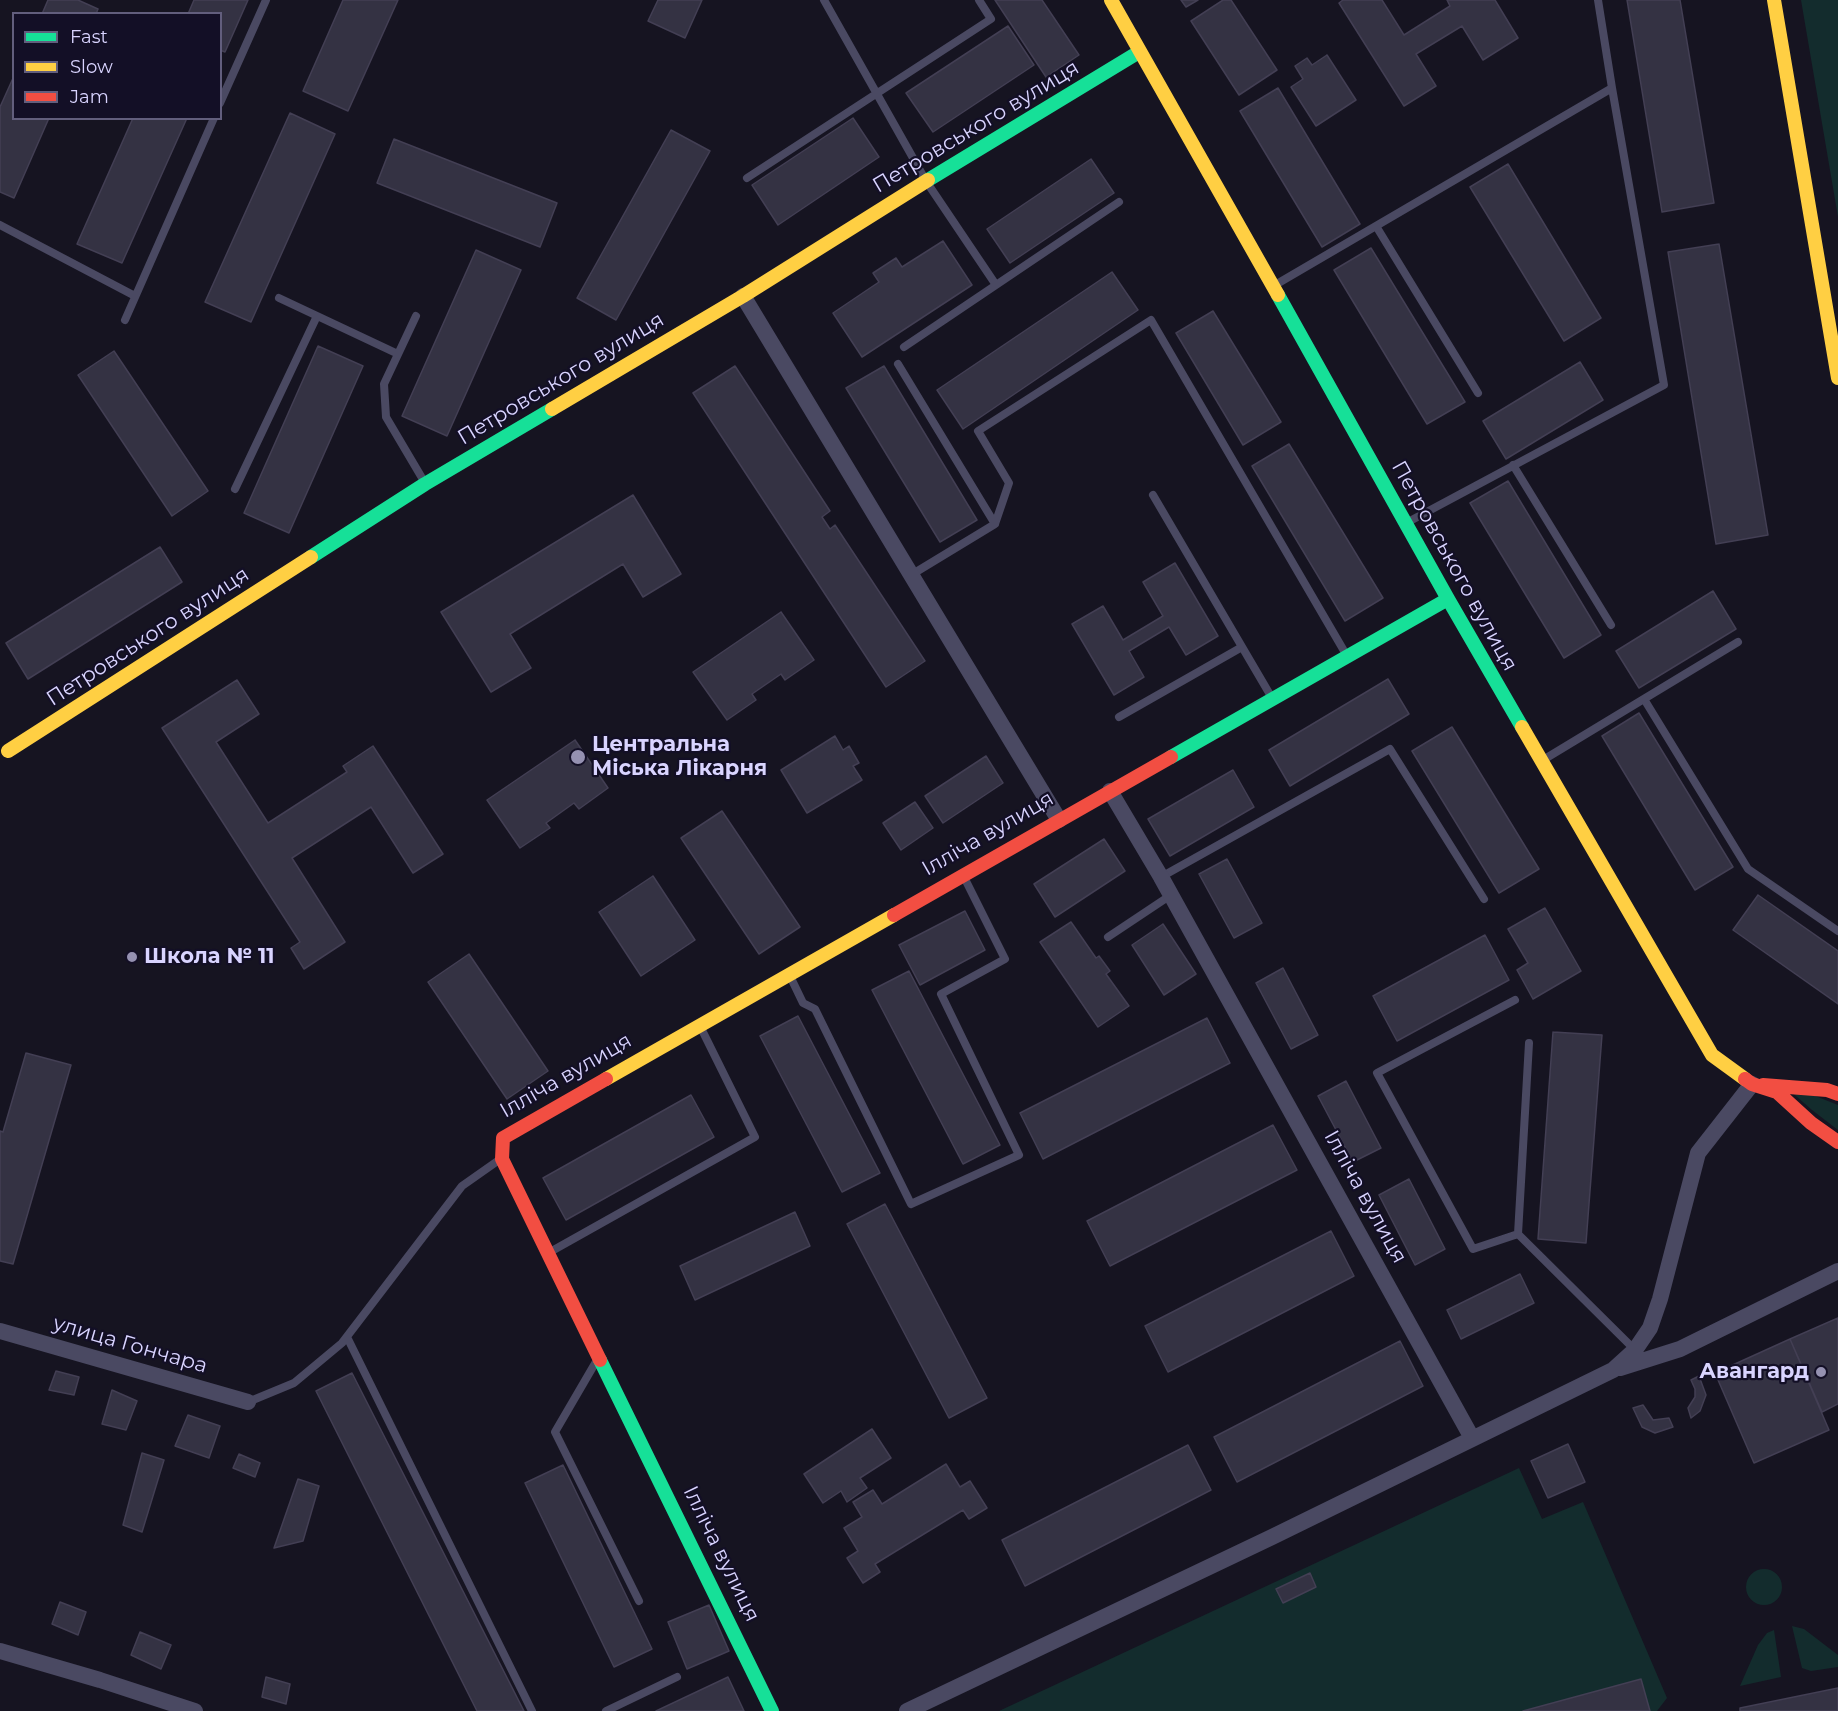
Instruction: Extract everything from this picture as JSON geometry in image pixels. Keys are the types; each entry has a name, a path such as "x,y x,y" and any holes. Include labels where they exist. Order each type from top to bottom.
{"street":[{"name":"Петровського вулиця","path":"1111,0 1540,762 1712,1055 1752,1084 1777,1092 1811,1123 1838,1142"},
{"path":"1774,0 1838,378"},
{"name":"Петровського вулиця","path":"4,755 425,484 743,296 926,181 1139,52"},
{"path":"743,296 1059,820"},
{"name":"Ілліча вулиця","path":"772,1711 502,1158 502,1138 1448,598"},
{"name":"Ілліча вулиця","path":"1110,791 1161,877 1472,1438"},
{"path":"1613,1370 1635,1350 1650,1328 1660,1299 1698,1153 1752,1084 1827,1090 1838,1094"},
{"path":"907,1711 1272,1538 1613,1370 1680,1349 1838,1272"},
{"name":"улица Гончара","path":"0,1331 248,1402"},
{"path":"0,1651 195,1711"}],"lane":[{"path":"222,99 266,0"},
{"path":"824,0 926,181 996,285"},
{"path":"747,178 991,19 979,0"},
{"path":"1407,523 1664,385 1598,0"},
{"path":"1272,286 1612,88"},
{"path":"124,320 213,120"},
{"path":"904,346 1119,202"},
{"path":"0,225 135,296"},
{"path":"1376,226 1478,393"},
{"path":"279,298 398,354"},
{"path":"416,315 384,384 386,417 425,484"},
{"path":"235,489 317,316"},
{"path":"911,575 995,524 1009,483 978,431 1151,320 1347,656"},
{"path":"898,364 995,524"},
{"path":"1513,465 1611,625"},
{"path":"1153,495 1272,699"},
{"path":"1540,762 1738,642"},
{"path":"1119,717 1242,647"},
{"path":"1644,699 1748,869 1838,931"},
{"path":"1161,877 1390,749 1484,900"},
{"path":"789,974 803,1003 815,1008 911,1204 1019,1155 941,994 1005,959 963,874"},
{"path":"1108,937 1171,895"},
{"path":"1515,1000 1377,1073 1473,1249 1518,1234"},
{"path":"549,1252 754,1137 699,1025"},
{"path":"1529,1043 1518,1234 1635,1350"},
{"path":"248,1402 294,1383 347,1337 462,1186 502,1158"},
{"path":"347,1337 532,1711"},
{"path":"600,1356 555,1432 639,1601"},
{"path":"606,1711 677,1677"}],"green space":[{"path":"1801,0 1838,0 1838,217"},
{"path":"1780,1082 1838,1105 1838,1130 1812,1110"},
{"path":"1519,1468 1542,1519 1583,1502 1667,1698 1657,1711 999,1711"},
{"path":"1764,1569 1777,1574 1782,1587 1777,1600 1764,1605 1751,1600 1746,1587 1751,1574"},
{"path":"1792,1626 1804,1629 1838,1655 1838,1667 1811,1671 1802,1668"},
{"path":"1774,1630 1781,1677 1740,1686 1758,1645 1767,1633"}],"building":[{"path":"48,0 78,0 98,9 97,12 43,12"},
{"path":"194,0 248,0 225,52 222,51 222,12 189,12"},
{"path":"343,0 398,0 348,111 303,91"},
{"path":"658,0 702,0 685,38 648,21"},
{"path":"995,0 1042,0 1079,55 1046,77"},
{"path":"1181,0 1198,0 1186,7"},
{"path":"1223,0 1231,0 1277,70 1239,95 1191,21"},
{"path":"1343,0 1382,0 1404,35 1450,6 1447,0 1495,0 1518,38 1483,60 1462,26 1416,54 1436,86 1404,106 1339,3"},
{"path":"1627,0 1680,0 1714,203 1662,212"},
{"path":"1008,26 1034,65 933,132 906,93"},
{"path":"1327,55 1356,100 1316,126 1291,87 1303,79 1295,66 1307,58 1312,65"},
{"path":"12,80 12,120 48,120 14,198 0,192 0,107"},
{"path":"1278,88 1360,224 1322,247 1240,111"},
{"path":"290,113 335,134 251,322 205,302"},
{"path":"853,118 879,157 778,225 752,185"},
{"path":"132,120 186,120 122,263 77,244"},
{"path":"671,130 710,151 616,320 577,298"},
{"path":"394,139 557,203 540,247 377,183"},
{"path":"1091,159 1114,193 1010,263 987,229"},
{"path":"1508,164 1601,318 1564,341 1470,187"},
{"path":"943,241 972,285 862,357 833,313 879,282 873,273 896,258 902,267"},
{"path":"1719,244 1768,535 1716,544 1668,252"},
{"path":"1371,248 1465,402 1427,424 1334,270"},
{"path":"476,250 521,270 447,436 402,416"},
{"path":"1112,272 1138,310 963,429 937,390"},
{"path":"1213,311 1281,422 1243,445 1176,333"},
{"path":"318,346 363,366 289,533 244,513"},
{"path":"114,351 208,491 172,516 78,375"},
{"path":"1580,362 1603,400 1506,459 1483,421"},
{"path":"735,366 830,511 822,517 830,529 835,525 925,661 886,687 693,393"},
{"path":"884,366 977,520 940,542 846,388"},
{"path":"1289,444 1383,598 1345,621 1252,466"},
{"path":"1508,481 1601,635 1564,658 1470,503"},
{"path":"633,495 681,574 643,597 623,564 510,634 531,668 491,692 441,612"},
{"path":"160,547 182,582 28,679 6,643"},
{"path":"1175,563 1218,636 1186,655 1169,627 1129,651 1144,677 1114,695 1072,624 1103,606 1123,640 1163,616 1143,582"},
{"path":"1713,591 1736,629 1639,688 1616,651"},
{"path":"781,612 814,660 785,680 781,674 752,694 756,700 727,720 693,672"},
{"path":"1388,679 1409,714 1290,786 1269,750"},
{"path":"237,680 259,714 216,742 268,823 347,772 343,766 373,746 443,854 413,873 371,807 292,858 345,942 304,969 291,948 300,942 162,728"},
{"path":"1639,713 1733,867 1695,890 1602,736"},
{"path":"1452,727 1539,869 1499,893 1412,751"},
{"path":"835,736 843,750 849,746 859,763 853,766 862,780 807,813 781,770"},
{"path":"575,740 608,788 579,809 574,803 546,823 550,828 520,848 487,800"},
{"path":"986,756 1003,783 943,823 925,796"},
{"path":"1233,770 1254,807 1170,856 1148,819"},
{"path":"915,802 933,828 901,850 883,823"},
{"path":"722,811 800,927 759,954 681,838"},
{"path":"1104,839 1125,871 1055,917 1034,884"},
{"path":"1227,859 1262,923 1234,938 1199,874"},
{"path":"653,876 695,940 641,976 599,912"},
{"path":"1758,895 1838,951 1838,1004 1733,930"},
{"path":"1545,908 1581,971 1533,999 1517,970 1528,963 1508,929"},
{"path":"965,911 985,950 920,985 899,945"},
{"path":"1071,922 1096,958 1099,956 1110,971 1106,974 1129,1006 1098,1027 1040,942"},
{"path":"1163,924 1196,974 1164,995 1132,945"},
{"path":"1485,935 1509,980 1397,1041 1373,996"},
{"path":"469,954 548,1071 507,1099 428,982"},
{"path":"1283,968 1318,1035 1291,1049 1256,983"},
{"path":"909,971 1000,1145 963,1164 872,990"},
{"path":"798,1016 880,1173 842,1192 760,1036"},
{"path":"1207,1018 1230,1063 1043,1159 1020,1113"},
{"path":"1553,1032 1602,1035 1586,1243 1538,1239"},
{"path":"26,1053 71,1065 13,1264 0,1261 0,1131 3,1132"},
{"path":"1346,1081 1381,1148 1353,1162 1318,1096"},
{"path":"691,1095 714,1137 566,1220 543,1178"},
{"path":"1273,1125 1297,1170 1110,1266 1087,1221"},
{"path":"1409,1179 1445,1249 1415,1265 1379,1195"},
{"path":"885,1204 987,1398 949,1418 847,1224"},
{"path":"795,1212 810,1246 695,1300 680,1266"},
{"path":"1331,1231 1354,1276 1168,1372 1145,1326"},
{"path":"1520,1274 1534,1303 1461,1339 1447,1310"},
{"name":"Авангард","path":"1838,1318 1838,1404 1822,1412 1790,1339"},
{"path":"1790,1339 1829,1430 1754,1463 1715,1373"},
{"path":"1400,1341 1423,1386 1237,1482 1214,1437"},
{"path":"56,1371 79,1377 74,1395 49,1390"},
{"path":"352,1373 524,1711 477,1711 316,1391"},
{"path":"1699,1376 1706,1395 1700,1411 1691,1418 1688,1408 1695,1397 1695,1389 1691,1380"},
{"path":"112,1390 137,1401 126,1430 102,1424"},
{"path":"1643,1405 1653,1420 1669,1418 1673,1427 1655,1433 1642,1427 1633,1408"},
{"path":"188,1415 220,1426 209,1458 175,1446"},
{"path":"872,1429 891,1458 860,1478 867,1488 847,1502 841,1491 823,1503 804,1474"},
{"path":"1568,1444 1585,1482 1548,1498 1531,1461"},
{"path":"1188,1445 1211,1490 1025,1586 1002,1540"},
{"path":"142,1453 164,1460 142,1532 123,1525"},
{"path":"239,1454 260,1463 255,1477 233,1468"},
{"path":"946,1464 960,1487 970,1481 987,1508 969,1519 963,1510 875,1564 880,1572 863,1583 847,1558 858,1551 844,1528 862,1517 853,1502 873,1490 882,1504"},
{"path":"563,1465 652,1649 614,1667 525,1483"},
{"path":"298,1479 319,1486 303,1541 274,1548"},
{"path":"1310,1573 1316,1587 1283,1603 1276,1589"},
{"path":"60,1602 86,1612 78,1635 52,1624"},
{"path":"709,1605 729,1651 687,1669 668,1622"},
{"path":"140,1632 171,1645 161,1669 131,1655"},
{"path":"266,1677 290,1684 286,1704 262,1697"},
{"path":"728,1677 744,1711 656,1711"},
{"path":"1641,1679 1650,1711 1523,1711"},
{"path":"1838,1688 1838,1711 1740,1711 1740,1708"}],"traffic: fast":[{"path":"928,180 1139,52"},
{"path":"1278,295 1522,727"},
{"path":"311,557 425,484 552,409"},
{"path":"1171,757 1448,599"},
{"path":"600,1360 772,1711"}],"traffic: slow":[{"path":"1111,0 1278,295"},
{"path":"1774,0 1838,378"},
{"path":"552,409 743,296 928,180"},
{"path":"8,751 311,557"},
{"path":"1522,727 1712,1055 1745,1079"},
{"path":"606,1079 894,915"}],"traffic: jam":[{"path":"894,915 1171,757"},
{"path":"600,1360 502,1159 503,1138 606,1079"},
{"path":"1745,1079 1752,1084 1777,1092 1811,1123 1838,1142"},
{"path":"1763,1085 1827,1090 1838,1094"}],"place":[{"name":"Центральна Міська Лікарня","path":"578,757"},
{"name":"Школа № 11","path":"132,957"},
{"name":"Авангард","path":"1821,1372"}]}
